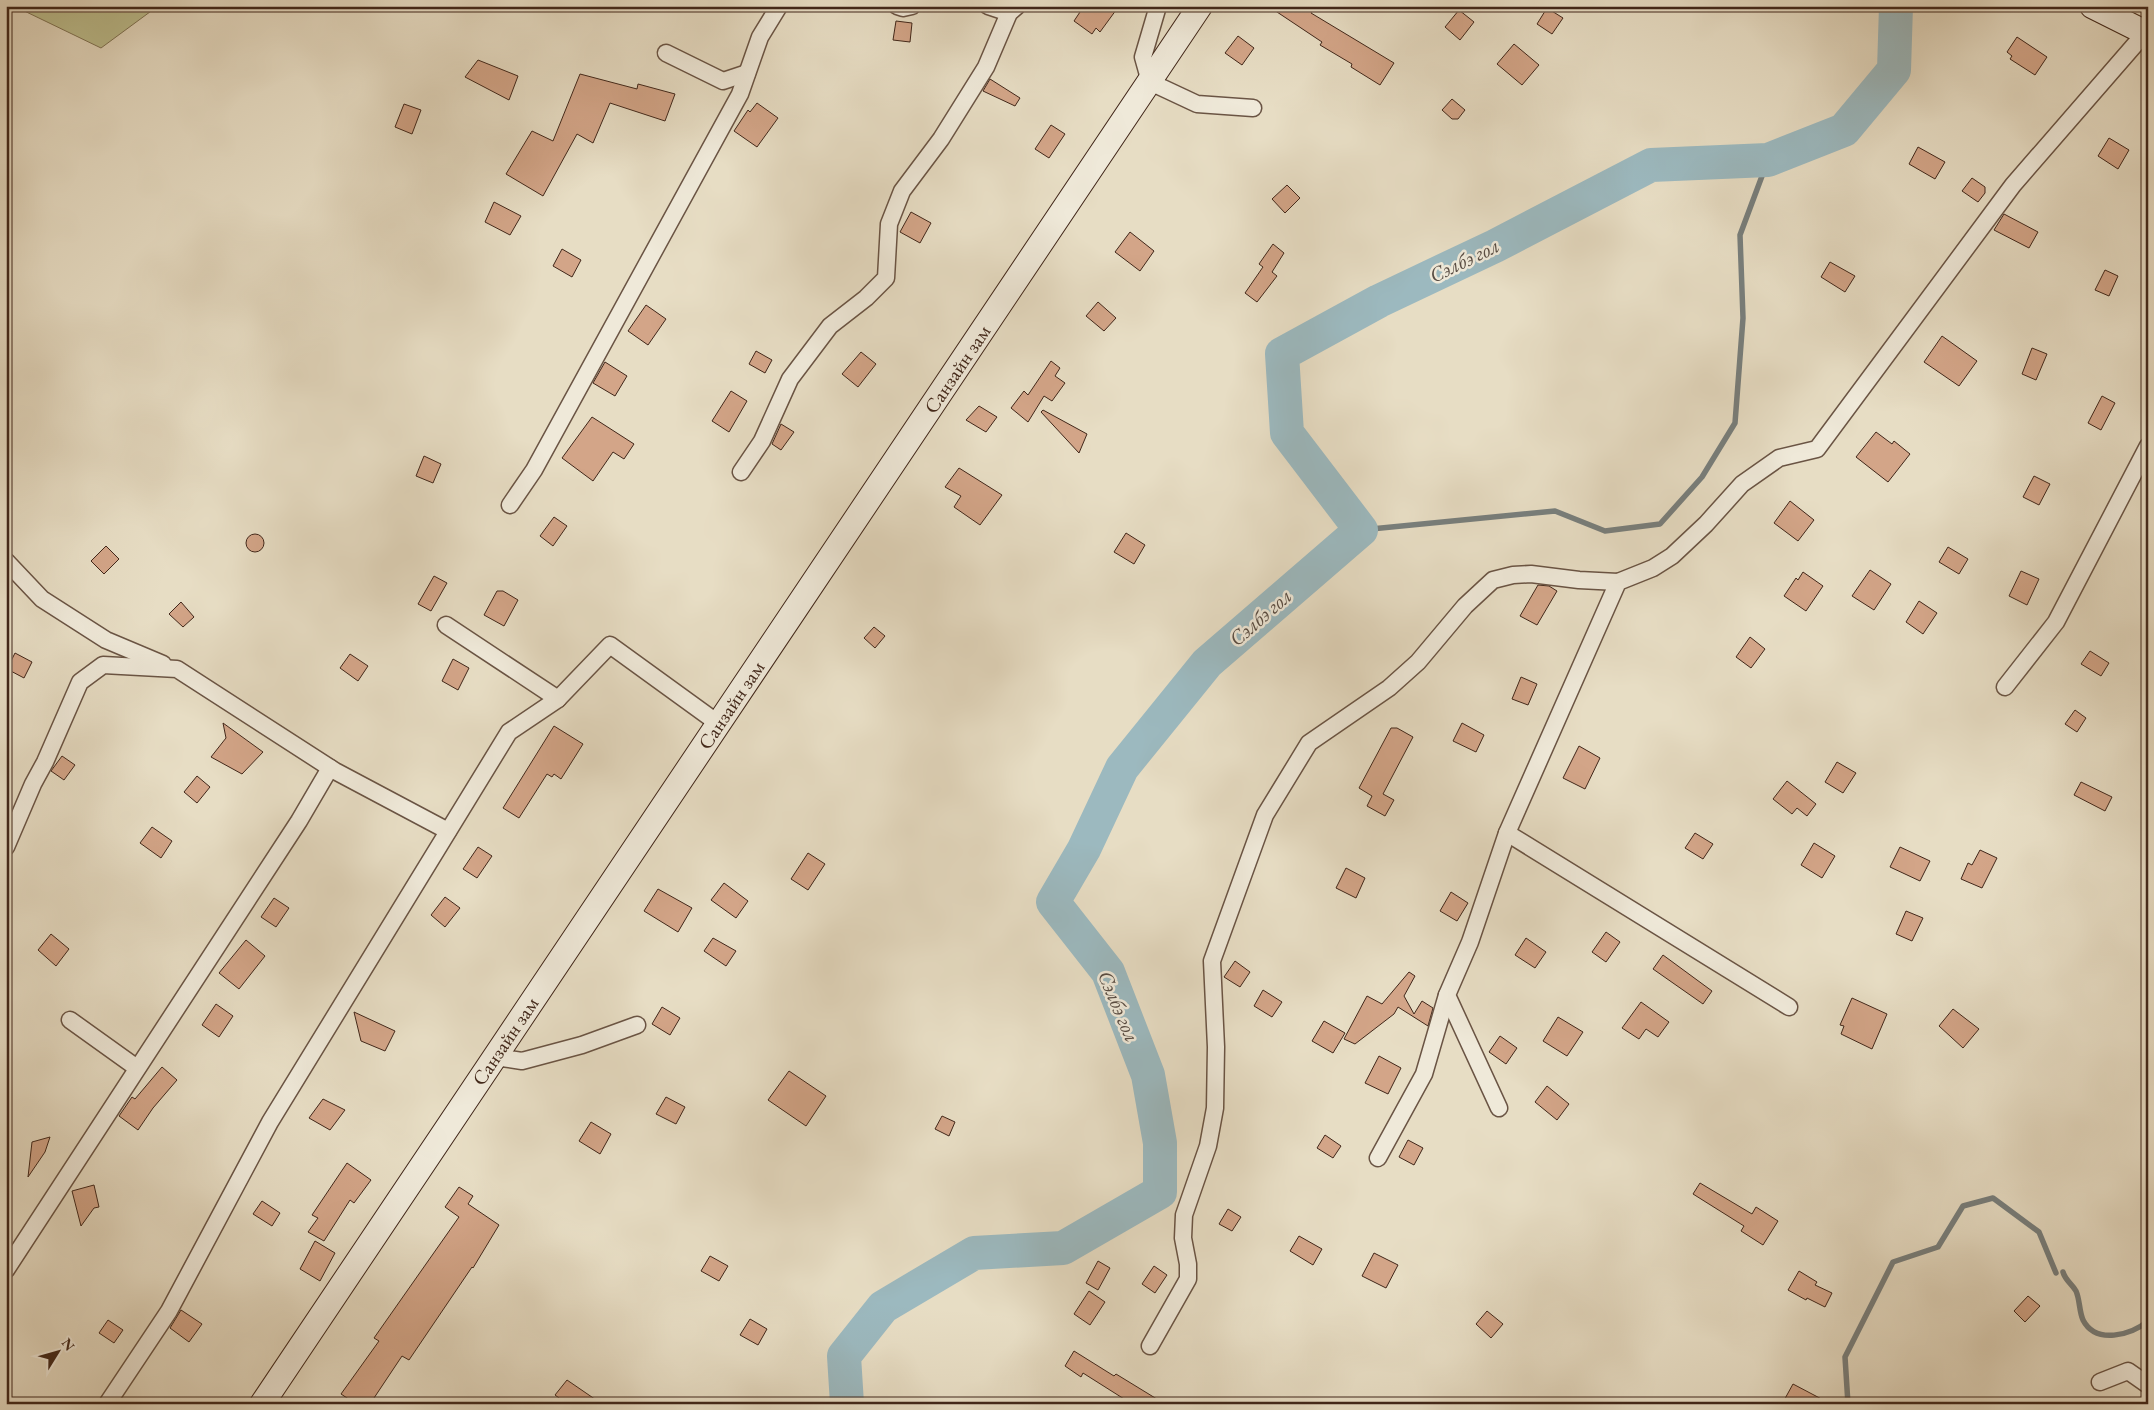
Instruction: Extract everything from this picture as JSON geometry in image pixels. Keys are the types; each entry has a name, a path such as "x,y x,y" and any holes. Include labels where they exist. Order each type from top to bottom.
{"main road":[{"name":"Санзайн зам","path":"262,1404 1200,6"},
{"path":"2092,6 2147,32"}],"street":[{"path":"510,505 534,470 740,94 760,37 779,6"},
{"path":"898,6 912,6"},
{"path":"741,472 762,441 790,379 830,326 866,298 886,278 889,224 902,191 941,139 986,67 1013,10 988,6"},
{"path":"1158,6 1143,57 1150,82 1155,86 1197,104 1254,108"},
{"path":"1150,1346 1188,1279 1188,1264 1182,1238 1184,1215 1208,1146 1214,1108 1216,1047 1212,961 1265,815 1309,743 1389,688 1418,662 1465,606 1493,580 1513,575 1531,574 1579,580 1618,582 1653,568 1672,556 1706,524 1742,484 1778,458 1817,449 2013,185 2147,32"},
{"path":"666,53 723,81 747,73"},
{"path":"2006,687 2056,622 2148,446"},
{"path":"6,561 42,599 106,640 177,669 330,768 448,831"},
{"path":"1378,1158 1424,1074 1447,996 1470,942 1507,834 1618,582"},
{"path":"446,625 558,699"},
{"path":"106,1404 168,1311 270,1122 509,732 558,699 610,645 719,724"},
{"path":"6,847 80,682 103,665 177,669"},
{"path":"6,1270 299,821 330,768"},
{"path":"1507,834 1789,1007"},
{"path":"1447,996 1499,1108"},
{"path":"70,1020 137,1068"},
{"path":"495,1057 522,1061 582,1045 637,1025"},
{"path":"2100,1382 2128,1371 2148,1385"}],"green space":[{"path":"14,6 158,6 101,48"}],"building":[{"path":"1084,6 1119,6 1100,32 1096,28 1092,34 1074,21"},
{"path":"1268,6 1315,6 1311,13 1394,63 1380,85 1351,67 1352,64 1320,45 1322,42"},
{"path":"1547,8 1563,18 1552,34 1537,24"},
{"path":"1459,10 1474,22 1460,40 1445,27"},
{"path":"896,21 912,23 910,42 893,40"},
{"path":"1238,36 1254,48 1242,65 1225,53"},
{"path":"2017,37 2047,57 2035,75 2010,59 2012,56 2007,52"},
{"path":"1514,44 1539,65 1522,85 1497,64"},
{"path":"478,60 518,76 509,100 465,77"},
{"path":"580,74 637,89 638,84 675,94 665,121 610,103 593,143 577,134 543,196 506,174 532,131 553,141"},
{"path":"990,79 1020,98 1015,106 983,91"},
{"path":"1452,99 1465,110 1458,119 1452,119 1442,110"},
{"path":"757,103 778,118 757,147 734,131 748,110 750,112"},
{"path":"404,104 421,110 412,134 395,127"},
{"path":"1051,125 1065,134 1049,158 1035,149"},
{"path":"2109,138 2129,150 2118,169 2098,156"},
{"path":"1918,147 1945,162 1935,179 1909,164"},
{"path":"1972,178 1985,187 1985,193 1978,202 1962,191"},
{"path":"1287,185 1300,198 1285,213 1272,199"},
{"path":"494,202 521,216 510,235 485,222"},
{"path":"911,212 931,223 920,243 900,232"},
{"path":"2004,214 2038,232 2029,248 1994,230"},
{"path":"1130,232 1154,251 1140,271 1115,252"},
{"path":"1273,244 1284,253 1272,272 1277,276 1257,302 1245,293 1263,267 1259,264"},
{"path":"562,249 581,260 572,277 553,266"},
{"path":"1830,262 1855,276 1845,292 1821,277"},
{"path":"2105,270 2118,276 2109,296 2095,290"},
{"path":"1098,302 1116,318 1104,331 1086,316"},
{"path":"646,305 666,319 648,345 628,331"},
{"path":"1942,336 1977,361 1959,386 1924,362"},
{"path":"2032,348 2047,354 2036,380 2022,374"},
{"path":"756,351 772,360 765,373 749,364"},
{"path":"861,352 876,364 858,387 842,374"},
{"path":"1051,361 1060,368 1055,376 1065,383 1052,401 1044,396 1028,422 1011,408 1024,391 1028,395"},
{"path":"605,362 627,376 615,396 593,383"},
{"path":"731,391 747,401 729,432 712,421"},
{"path":"2102,396 2115,403 2101,430 2088,423"},
{"path":"979,406 997,417 986,432 966,420"},
{"path":"1043,410 1087,434 1079,453 1041,412"},
{"path":"592,417 634,444 624,459 613,452 593,481 562,458"},
{"path":"781,424 794,432 781,450 772,444"},
{"path":"1876,432 1892,444 1894,441 1910,454 1888,482 1856,457"},
{"path":"424,456 441,464 433,483 416,476"},
{"path":"959,468 1002,495 980,525 954,507 961,496 945,487"},
{"path":"2034,476 2050,484 2039,505 2023,497"},
{"path":"1790,501 1814,520 1798,541 1774,523"},
{"path":"554,517 567,526 553,546 540,536"},
{"path":"1126,533 1145,545 1134,564 1114,552"},
{"path":"255,534 261,537 264,543 261,549 255,552 249,549 246,543 249,537"},
{"path":"106,546 119,559 104,574 91,561"},
{"path":"1948,547 1968,559 1959,574 1939,562"},
{"path":"1870,570 1891,584 1874,610 1852,596"},
{"path":"2021,571 2039,579 2027,605 2009,596"},
{"path":"1803,572 1823,586 1806,611 1784,596 1796,578 1798,580"},
{"path":"434,576 447,583 431,611 418,604"},
{"path":"1538,585 1549,586 1557,591 1537,625 1520,616"},
{"path":"497,591 503,591 518,600 504,626 484,615"},
{"path":"1919,601 1937,613 1923,634 1906,622"},
{"path":"181,602 194,617 183,627 169,614"},
{"path":"874,627 885,636 875,648 864,638"},
{"path":"1750,637 1765,649 1751,668 1736,657"},
{"path":"2090,651 2109,663 2101,676 2081,664"},
{"path":"15,653 32,662 24,678 7,669"},
{"path":"350,654 368,666 358,681 340,668"},
{"path":"453,659 469,668 458,690 442,681"},
{"path":"1521,677 1537,684 1528,705 1512,699"},
{"path":"2075,710 2086,718 2077,732 2065,724"},
{"path":"223,723 263,752 242,774 211,757 226,738"},
{"path":"1462,723 1484,735 1476,752 1453,741"},
{"path":"554,726 583,744 561,779 554,774 552,777 547,774 519,818 503,808"},
{"path":"1391,728 1397,728 1413,737 1383,794 1394,800 1385,816 1367,806 1372,796 1359,788"},
{"path":"1579,746 1600,758 1585,789 1563,778"},
{"path":"62,756 75,765 64,780 51,771"},
{"path":"1837,762 1856,773 1843,793 1825,782"},
{"path":"197,776 210,787 197,803 184,792"},
{"path":"1787,781 1816,804 1807,816 1797,808 1792,814 1773,799"},
{"path":"2081,782 2112,797 2105,811 2074,795"},
{"path":"152,827 172,841 161,858 140,843"},
{"path":"1695,833 1713,844 1703,859 1685,848"},
{"path":"1814,843 1835,856 1822,878 1801,865"},
{"path":"478,847 492,856 477,878 463,869"},
{"path":"1900,847 1930,861 1920,881 1890,867"},
{"path":"1980,850 1997,858 1982,888 1961,879 1968,863 1972,865"},
{"path":"808,853 825,864 808,890 791,879"},
{"path":"1346,868 1365,878 1356,898 1336,888"},
{"path":"724,883 748,901 736,918 711,900"},
{"path":"658,889 692,908 678,932 644,911"},
{"path":"1451,892 1468,903 1457,921 1440,911"},
{"path":"445,897 460,908 445,927 431,915"},
{"path":"274,898 289,908 276,927 261,917"},
{"path":"1906,911 1923,918 1912,941 1896,934"},
{"path":"1606,932 1620,942 1606,962 1592,952"},
{"path":"51,934 69,949 56,966 38,950"},
{"path":"713,938 736,951 726,966 704,951"},
{"path":"1526,938 1546,952 1535,968 1515,955"},
{"path":"246,940 265,956 239,989 219,973"},
{"path":"1663,955 1712,991 1703,1004 1653,969"},
{"path":"1235,961 1250,972 1240,987 1224,977"},
{"path":"1409,972 1415,976 1404,996 1414,1014 1422,1001 1433,1008 1428,1026 1398,1007 1394,1014 1355,1044 1344,1039 1367,996 1382,1004"},
{"path":"1263,990 1282,1002 1272,1017 1254,1006"},
{"path":"1852,998 1887,1014 1872,1049 1841,1034 1844,1026 1840,1025"},
{"path":"1641,1002 1669,1022 1658,1037 1646,1029 1639,1039 1622,1028"},
{"path":"216,1004 233,1016 219,1037 202,1025"},
{"path":"662,1007 680,1018 670,1035 652,1024"},
{"path":"1953,1009 1979,1029 1963,1048 1939,1026"},
{"path":"354,1012 395,1031 385,1051 361,1041"},
{"path":"1558,1017 1583,1032 1567,1056 1543,1041"},
{"path":"1324,1021 1345,1033 1333,1053 1312,1041"},
{"path":"1500,1036 1517,1048 1506,1064 1489,1052"},
{"path":"1379,1056 1401,1068 1388,1094 1365,1083"},
{"path":"162,1067 177,1080 153,1108 138,1130 119,1116 132,1097 135,1099"},
{"path":"789,1071 826,1096 806,1126 768,1100"},
{"path":"1547,1086 1569,1104 1557,1120 1535,1102"},
{"path":"666,1097 685,1107 676,1124 656,1114"},
{"path":"323,1099 345,1110 330,1130 309,1118"},
{"path":"942,1116 955,1122 949,1136 935,1129"},
{"path":"591,1122 611,1134 600,1154 579,1141"},
{"path":"1325,1135 1341,1146 1333,1158 1317,1148"},
{"path":"50,1137 45,1152 28,1177 32,1142"},
{"path":"1408,1140 1423,1148 1414,1165 1399,1157"},
{"path":"347,1163 371,1180 354,1203 350,1200 324,1241 308,1232 318,1218 312,1215"},
{"path":"1700,1183 1752,1214 1756,1207 1778,1221 1763,1245 1741,1231 1744,1226 1693,1194"},
{"path":"94,1185 99,1207 94,1208 81,1226 72,1191"},
{"path":"459,1187 473,1196 468,1204 499,1225 473,1268 409,1360 402,1356 370,1404 356,1404 341,1394 379,1341 374,1338 459,1217 445,1207"},
{"path":"262,1201 280,1213 272,1226 253,1214"},
{"path":"1228,1209 1241,1217 1232,1231 1219,1224"},
{"path":"1299,1236 1322,1249 1313,1265 1290,1251"},
{"path":"315,1241 335,1253 320,1281 300,1269"},
{"path":"1374,1253 1398,1265 1386,1288 1362,1276"},
{"path":"710,1256 728,1266 719,1281 701,1271"},
{"path":"1098,1261 1110,1268 1098,1290 1086,1283"},
{"path":"1154,1266 1167,1275 1155,1293 1142,1284"},
{"path":"1799,1271 1817,1282 1815,1285 1832,1293 1825,1307 1807,1298 1806,1300 1788,1290"},
{"path":"1089,1291 1105,1302 1090,1325 1074,1314"},
{"path":"2028,1296 2040,1306 2025,1322 2014,1311"},
{"path":"181,1310 202,1324 189,1342 170,1328"},
{"path":"1487,1311 1503,1324 1491,1338 1476,1324"},
{"path":"750,1319 767,1329 758,1345 740,1335"},
{"path":"108,1320 123,1330 114,1343 99,1333"},
{"path":"1074,1351 1165,1404 1132,1404 1083,1373 1081,1377 1065,1366"},
{"path":"567,1380 602,1404 567,1404 555,1395"},
{"path":"1793,1384 1831,1404 1782,1404"}],"waterway":[{"name":"Сэлбэ гол","path":"847,1404 844,1356 883,1307 974,1253 1063,1248 1160,1192 1160,1143 1148,1075 1108,972 1053,902 1084,849 1122,768 1207,663 1361,530 1287,433 1282,354 1379,301 1495,246 1651,165 1768,160 1844,130 1894,70 1896,6"},
{"path":"1361,530 1555,511 1605,531 1660,524 1702,477 1735,423 1743,318 1740,235 1768,160"},
{"path":"1848,1404 1845,1357 1893,1262 1938,1247 1963,1206 1993,1198 2039,1232 2056,1273"},
{"path":"2063,1272 2076,1291 2083,1320 2096,1333 2105,1335 2123,1333 2148,1321"}]}
